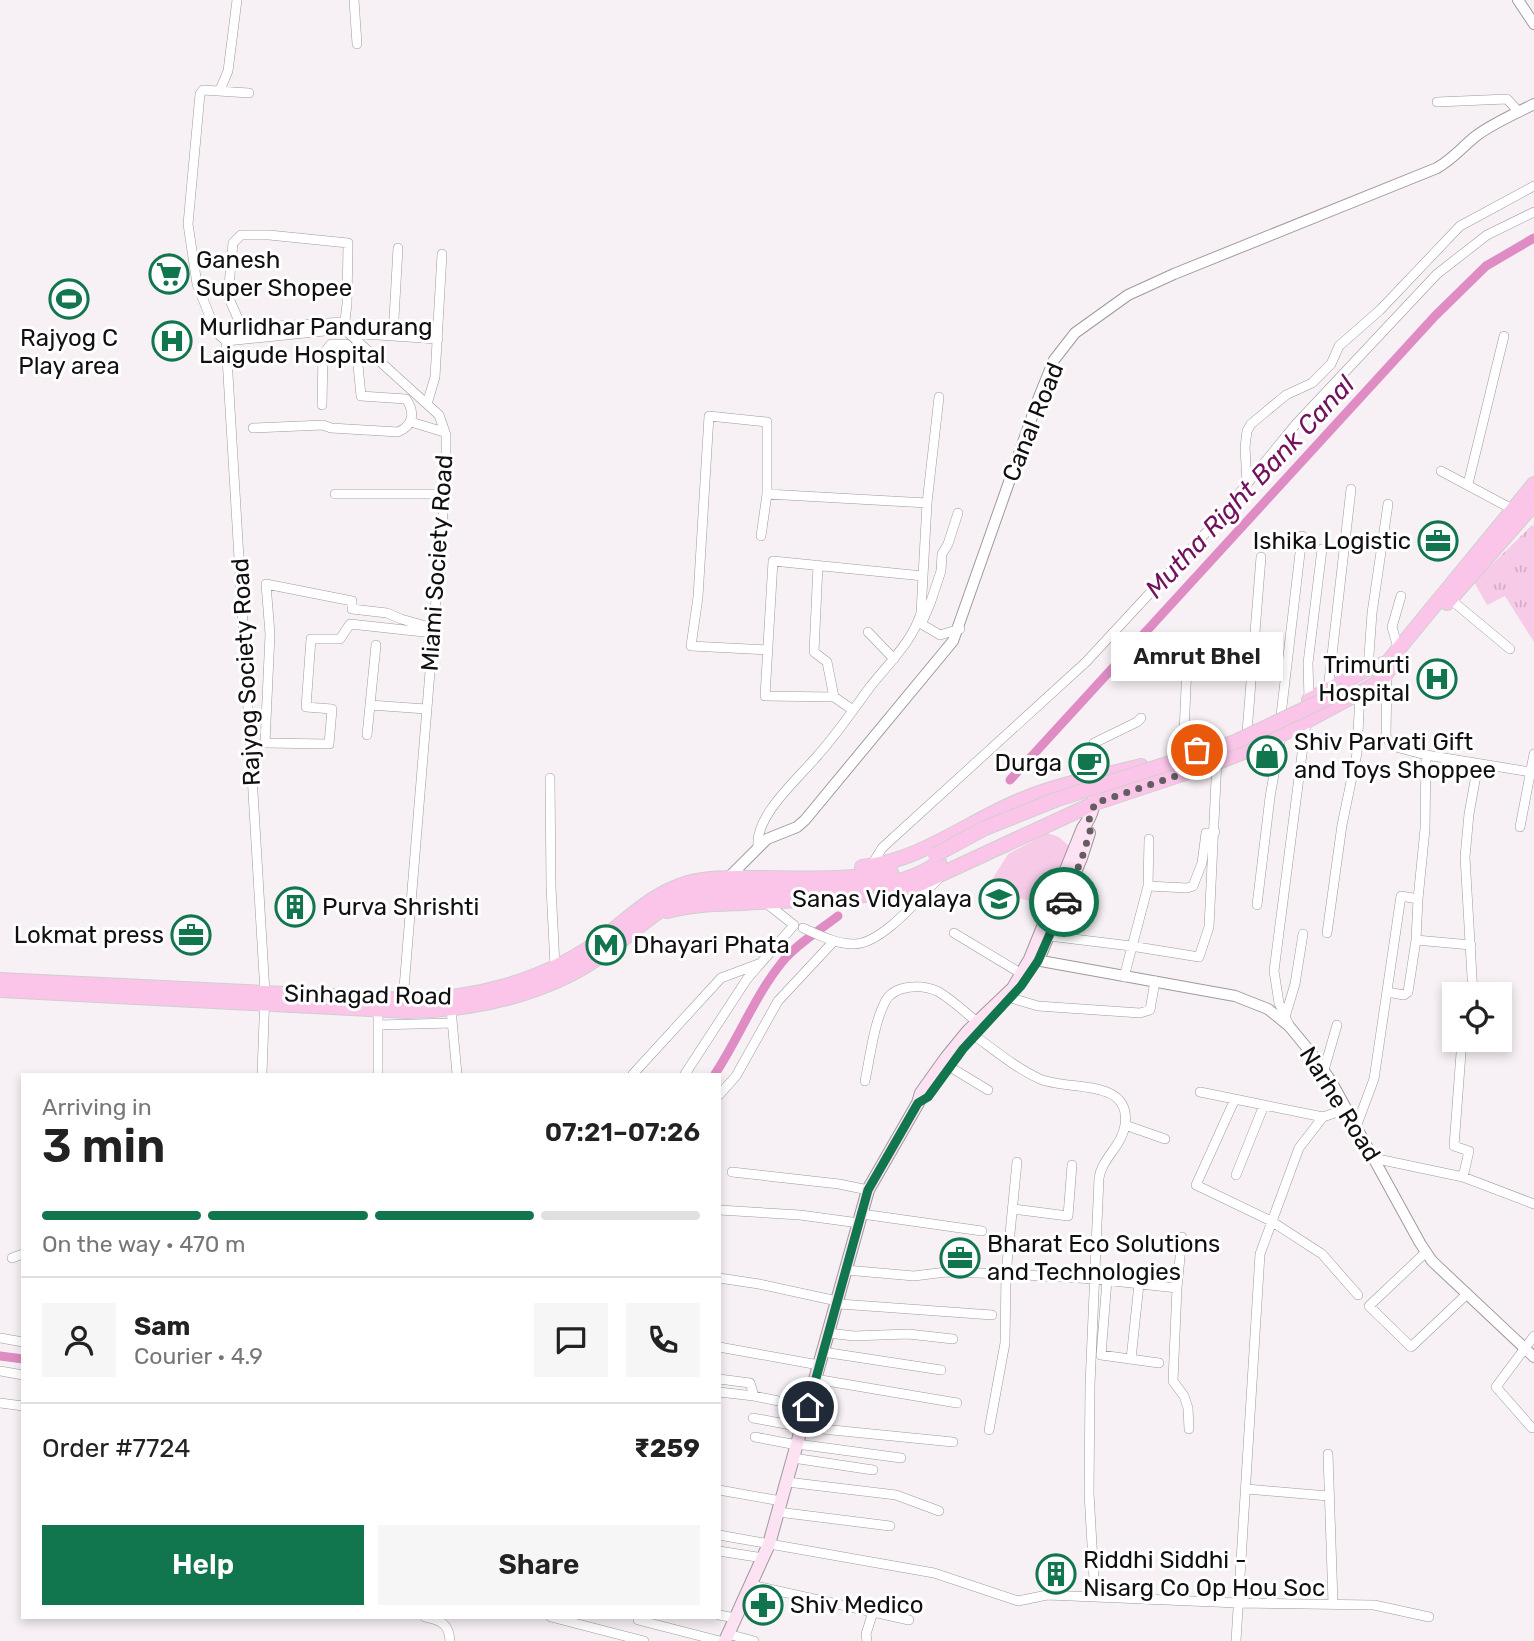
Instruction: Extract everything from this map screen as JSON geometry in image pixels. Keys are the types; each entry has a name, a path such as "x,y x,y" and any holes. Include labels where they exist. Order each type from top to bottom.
{"main road":[{"path":"1388,669 1398,648 1534,484"},
{"path":"747,878 881,874 979,855 1095,803 1218,762 1281,735 1306,723 1388,669 1534,504"},
{"path":"747,878 765,870 871,866 913,854 1026,798 1213,745 1247,732 1368,669 1388,669"},
{"path":"649,918 670,910 697,905 854,897 894,892 939,864 985,828 1055,800 1235,741 1351,693"},
{"path":"724,1639 769,1544 868,1190 918,1103 921,1093 973,1030 1013,988 1034,960 1083,828 1089,820 1099,776"},
{"path":"918,1103 928,1097 973,1030 1011,998 1049,936 1082,858 1091,828 1089,820"},
{"path":"649,918 685,896 708,890 862,886 899,880 939,864"},
{"name":"Sinhagad Road","path":"265,999 446,999 500,988 555,966 598,942 648,901 691,882 729,877 747,878"},
{"name":"Sinhagad Road","path":"0,990 125,992 265,999 452,1016 574,972 606,953 649,918"},
{"name":"Sinhagad Road","path":"0,980 125,992"}],"street":[{"path":"220,90 228,71 237,0"},
{"path":"354,0 357,44"},
{"path":"1518,0 1534,24"},
{"path":"249,93 203,90 200,94 188,224 197,284 216,332 226,341 298,329"},
{"path":"1437,102 1507,99 1519,112"},
{"name":"Canal Road","path":"729,877 767,839 797,827 805,820 944,655 960,629 1054,360 1075,333 1128,295 1174,274 1437,168 1455,158 1474,137 1534,104"},
{"path":"1247,483 1245,447 1247,431 1251,424 1286,395 1312,383 1331,364 1339,346 1380,310 1460,226 1534,186"},
{"path":"871,866 882,848 1086,663 1138,608 1296,424 1437,274 1488,235 1534,212"},
{"path":"243,339 243,328 228,296 233,243 241,235 348,243 345,328"},
{"path":"393,336 398,248"},
{"path":"427,404 435,377 442,254"},
{"path":"243,328 345,328 393,336 438,339"},
{"name":"Miami Society Road","path":"345,328 439,415 444,432 444,495 403,1000"},
{"path":"1468,484 1504,336"},
{"name":"Rajyog Society Road","path":"226,341 265,999 262,1073"},
{"path":"253,428 323,425 331,428 398,432 406,429 411,422 412,414 406,399 360,396 357,355 346,344 331,344 323,354 322,405"},
{"path":"754,851 758,833 774,806 820,753 894,659 918,622 939,397"},
{"path":"761,536 767,494 767,422 709,416 698,597 691,646 768,650"},
{"path":"411,422 444,432"},
{"path":"1441,471 1512,509"},
{"path":"1328,690 1351,489"},
{"path":"335,494 444,495"},
{"path":"767,494 927,503"},
{"path":"1368,669 1372,613 1388,503"},
{"path":"918,622 923,620 930,604 941,570 942,554 958,513"},
{"path":"1280,715 1302,536"},
{"path":"1309,700 1308,663 1322,549"},
{"path":"1247,732 1261,557"},
{"path":"853,710 834,697 765,696 773,561 923,576"},
{"path":"818,565 814,652 827,662 834,697"},
{"path":"266,584 352,601 352,609 389,614 433,630 350,624 340,639 311,639 306,707 332,709 329,744 265,743 270,634 266,584"},
{"path":"1398,648 1392,627 1401,596"},
{"path":"1450,599 1510,649"},
{"path":"388,628 389,614"},
{"path":"918,622 940,635 960,629"},
{"path":"868,632 894,659"},
{"path":"1183,754 1188,644"},
{"path":"367,735 376,645"},
{"path":"1388,669 1387,741 1392,746 1426,755 1531,772"},
{"path":"1327,933 1342,825 1357,753 1351,693"},
{"path":"370,705 426,709"},
{"path":"1099,776 1094,744 1141,718"},
{"path":"1287,1022 1279,1003 1274,971 1306,723"},
{"path":"1258,905 1270,797 1281,735"},
{"path":"1049,936 1199,957 1209,927 1218,762 1213,745"},
{"path":"1520,827 1534,754"},
{"path":"1387,992 1404,995 1408,992 1416,940 1425,829 1426,755"},
{"path":"1473,982 1465,857 1478,764"},
{"path":"550,778 555,966"},
{"path":"1148,886 1193,886 1202,863 1206,833 1215,832"},
{"path":"1124,976 1148,886 1149,839"},
{"path":"765,901 798,926 834,941 857,944 881,933 939,864"},
{"path":"1356,1127 1374,1079 1401,896 1418,900"},
{"path":"686,1073 747,979 798,926"},
{"path":"954,933 1022,974"},
{"path":"1287,1022 1303,934"},
{"path":"1416,940 1471,945"},
{"path":"721,1093 738,1072 778,1001 834,941"},
{"name":"Narhe Road","path":"1034,960 1235,996 1268,1009 1287,1022 1324,1070 1432,1261 1534,1357"},
{"path":"634,1073 721,978 761,963"},
{"path":"1011,998 1038,1006 1140,1013 1150,1010 1155,981"},
{"path":"865,1081 886,1000 891,994 907,988 928,988 941,993 973,1030 1044,1081 1103,1090 1123,1106 1125,1125 1120,1139 1100,1171 1090,1385 1089,1493 1094,1597"},
{"path":"378,1009 378,1073"},
{"path":"377,1025 452,1016 457,1073"},
{"path":"1324,1070 1336,1025"},
{"path":"1461,1052 1454,1146 1469,1151 1464,1177"},
{"path":"950,1067 989,1090"},
{"path":"1200,1092 1323,1116 1346,1109"},
{"path":"1235,1099 1196,1185 1271,1221 1322,1254 1358,1296"},
{"path":"1236,1175 1264,1105"},
{"path":"1236,1641 1260,1254 1299,1148 1323,1116"},
{"path":"1125,1125 1165,1139"},
{"path":"1374,1158 1464,1177 1534,1204"},
{"path":"989,1430 1005,1343 1006,1274 1017,1162"},
{"path":"1013,1209 1068,1216 1072,1165"},
{"path":"732,1172 839,1184 868,1190"},
{"path":"721,1210 860,1219 982,1231"},
{"path":"1182,1237 1173,1381 1184,1396 1188,1408 1189,1429"},
{"path":"1426,1252 1369,1306 1411,1347 1467,1294"},
{"path":"12,1258 21,1255"},
{"path":"846,1270 914,1276 946,1272 1006,1274 1095,1279 1177,1288"},
{"path":"721,1278 759,1284 837,1301 840,1304 992,1315"},
{"path":"1107,1280 1101,1355 1159,1363"},
{"path":"1131,1359 1139,1284"},
{"path":"828,1334 908,1334 953,1339"},
{"path":"1532,1428 1496,1387 1534,1336"},
{"path":"0,1338 21,1342"},
{"path":"721,1347 941,1370"},
{"path":"0,1371 21,1375"},
{"path":"721,1379 750,1383 754,1396"},
{"path":"815,1379 957,1402"},
{"path":"721,1392 808,1407"},
{"path":"0,1403 21,1406"},
{"path":"753,1418 802,1427 953,1442"},
{"path":"755,1437 873,1470"},
{"path":"796,1449 901,1458"},
{"path":"1328,1454 1333,1603"},
{"path":"787,1482 896,1495 939,1510"},
{"path":"1247,1489 1328,1496"},
{"path":"721,1491 780,1506 890,1525"},
{"path":"721,1535 934,1573 1018,1601 1047,1595 1238,1603 1333,1603 1374,1605 1429,1617"},
{"path":"721,1551 763,1559"},
{"path":"751,1585 909,1620"},
{"path":"867,1641 866,1634 873,1612"},
{"path":"721,1615 735,1618"},
{"path":"432,1619 447,1626 450,1641"},
{"path":"559,1619 645,1641"},
{"path":"638,1620 724,1639 754,1641"}],"green space":[{"path":"1532,525 1534,642 1505,596 1487,605 1474,582"},
{"path":"1047,833 1059,837 1069,846 1044,910 1027,900 985,891 1008,854"}],"waterway":[{"name":"Mutha Right Bank Canal","path":"1010,780 1435,316 1486,266 1534,238"},
{"name":"Mutha Right Bank Canal","path":"716,1073 764,988 783,961 838,916"},
{"name":"Mutha Right Bank Canal","path":"0,1356 21,1359"}],"way so far":[{"path":"1064,902 1082,858 1095,803 1218,762 1213,745 1197,750"}],"place":[{"name":"Ganesh Super Shopee","path":"169,274"},
{"name":"Rajyog C Play area","path":"69,299"},
{"name":"Murlidhar Pandurang Laigude Hospital","path":"172,341"},
{"name":"Ishika Logistic","path":"1438,541"},
{"name":"Trimurti Hospital","path":"1437,679"},
{"name":"Amrut Bhel","path":"1197,750"},
{"name":"Shiv Parvati Gift and Toys Shoppee","path":"1267,756"},
{"name":"Durga","path":"1089,763"},
{"name":"Sanas Vidyalaya","path":"999,899"},
{"name":"Purva Shrishti","path":"295,907"},
{"name":"Lokmat press","path":"191,935"},
{"name":"Dhayari Phata","path":"606,945"},
{"name":"Bharat Eco Solutions and Technologies","path":"960,1258"},
{"name":"Riddhi Siddhi - Nisarg Co Op Hou Soc","path":"1056,1574"},
{"name":"Shiv Medico","path":"763,1605"}],"route":[{"path":"808,1407 870,1185 918,1103 928,1097 963,1049 1021,986 1038,961 1064,902"}]}
